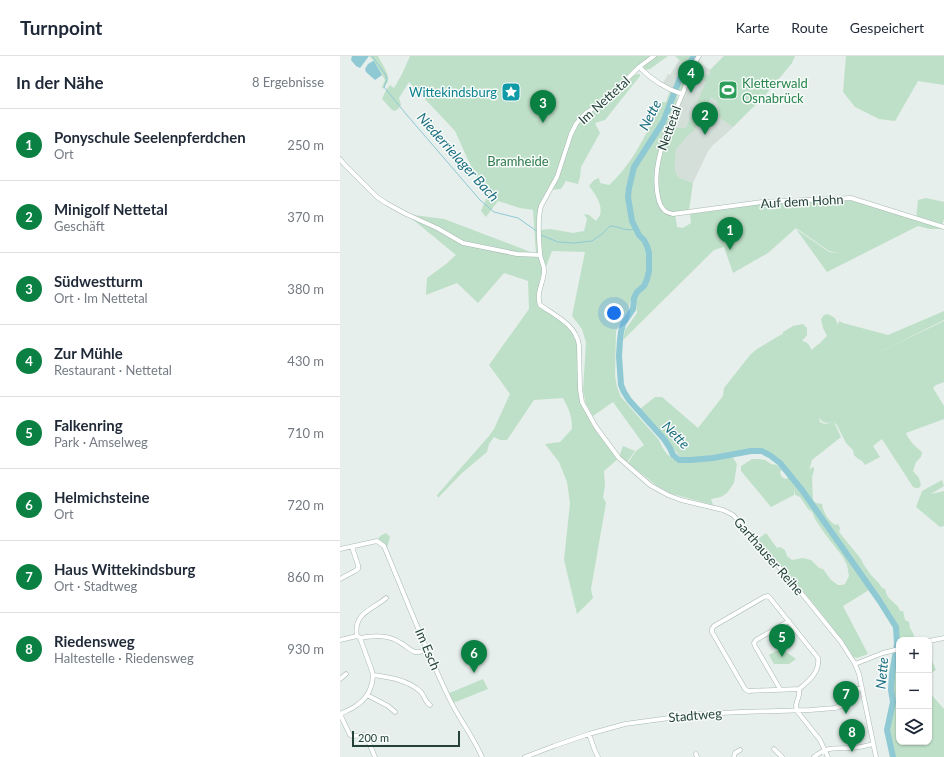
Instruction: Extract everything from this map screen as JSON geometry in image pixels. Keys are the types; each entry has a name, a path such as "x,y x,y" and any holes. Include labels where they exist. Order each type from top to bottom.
{"street":[{"name":"Im Nettetal","path":"540,248 539,218 541,206 557,177 576,124 580,118 606,100 639,67 654,56"},
{"name":"Nettetal","path":"660,204 657,196 656,182 659,156 689,74 699,56"},
{"name":"Im Nettetal","path":"639,67 659,83 672,91 682,94"},
{"path":"340,158 344,164 386,203 406,214 438,228 463,243 517,254 540,255"},
{"name":"Auf dem Hohn","path":"660,204 665,211 673,214 762,202 851,198 944,227"},
{"name":"Garthauser Reihe","path":"540,248 544,272 539,292 540,305 566,322 576,334 579,345 580,389 582,402 614,452 623,462 650,485 668,495 681,500 723,510 733,516 794,584 840,642 855,664"},
{"name":"Im Esch","path":"352,547 377,541 384,546 427,649 452,704 469,731 482,757"},
{"path":"340,549 352,547 358,566 358,569 340,579"},
{"path":"768,596 789,621 816,654 819,661 817,671 798,689 748,691 745,689 712,632 712,629 720,622 768,596"},
{"path":"375,757 367,738 364,735 350,735 340,714 357,705 367,695 371,686 373,675 356,627 360,618 364,614 386,598"},
{"path":"780,689 754,643 756,640 789,621"},
{"path":"340,640 378,636 392,638 415,652 420,652 427,649"},
{"path":"932,640 944,638"},
{"path":"876,757 859,674 855,664 896,650"},
{"path":"340,679 346,674"},
{"path":"373,675 394,679 408,684 422,694 426,703 430,705"},
{"name":"Stadtweg","path":"525,757 589,734 625,724 691,715 835,708 841,706 855,692 862,688"},
{"path":"798,689 799,695 796,705 797,711 820,740 828,757"},
{"path":"367,695 388,706 395,712"},
{"path":"589,734 594,751 598,757"},
{"path":"814,757 831,748 852,748 873,744"},
{"path":"774,749 782,757"},
{"path":"734,757 740,750"}],"shaded area":[{"path":"724,56 741,56 762,99 713,145 707,153 693,183 678,177 675,170 676,149 670,128 697,60 710,70"},
{"path":"679,60 686,66 674,90 663,83"}],"green space":[{"path":"369,56 378,56 386,72 388,81 383,89 382,87 385,80 374,61"},
{"name":"Bramheide","path":"410,56 668,56 650,69 645,70 643,67 645,65 631,73 633,76 640,74 640,76 605,120 595,123 600,133 581,167 578,184 566,181 561,189 549,190 541,206 539,230 550,229 573,233 584,231 587,219 584,214 589,215 596,221 601,211 598,199 589,186 594,180 599,178 600,183 609,185 626,167 633,157 662,102 666,102 670,91 677,94 677,100 660,143 665,145 670,128 686,128 706,82 692,71 693,68 710,76 710,70 724,56 795,56 792,63 762,99 733,127 719,117 717,101 711,97 693,132 690,133 676,149 675,170 678,177 693,183 689,210 675,212 677,227 683,228 691,223 690,214 761,204 850,200 916,220 918,200 926,198 944,202 944,219 941,229 930,229 918,226 827,272 796,229 829,252 840,253 829,251 796,228 768,253 733,273 724,247 714,250 623,340 625,330 637,313 636,303 630,301 629,309 616,331 615,376 621,397 659,440 666,453 678,462 696,462 732,456 737,464 734,483 727,493 721,497 711,499 713,505 669,493 657,486 628,463 636,451 644,445 613,402 593,416 586,404 583,391 586,342 582,329 572,316 585,252 552,251 544,272 539,292 540,305 566,322 579,339 579,383 585,408 619,457 623,446 635,451 626,464 619,458 604,471 605,486 603,497 606,503 591,589 593,598 577,614 564,560 570,503 567,482 559,462 545,444 560,442 572,429 570,413 563,398 534,400 507,440 500,440 494,437 489,444 487,452 462,473 438,498 437,495 489,436 494,429 510,394 489,365 529,309 528,281 504,273 478,303 457,283 426,295 427,278 456,255 406,214 444,219 536,254 533,210 520,208 498,201 486,217 481,211 489,192 483,188 455,131 409,82 399,98 401,105 395,111 392,110 382,99 390,85 394,88"},
{"path":"675,56 693,56 686,66"},
{"path":"696,56 682,89 677,91 681,79"},
{"path":"846,56 944,56 944,85 918,81 895,121 879,119 855,107 843,92"},
{"path":"944,311 944,320 888,348 870,355 886,349 944,321 944,382 933,388 944,406 944,419 906,433 915,446 922,452 921,457 916,462 913,471 919,478 921,485 919,488 913,487 882,439 873,446 880,457 865,465 854,455 853,450 846,443 834,422 841,437 812,460 809,471 814,467 812,477 813,500 816,503 822,504 823,510 832,523 835,525 838,524 840,528 839,532 861,559 871,575 882,588 885,589 888,597 898,606 900,611 903,611 905,620 909,622 910,628 914,635 914,637 896,637 896,644 894,627 869,590 843,606 868,654 857,658 853,657 819,611 758,539 766,533 777,548 780,547 785,550 787,556 792,560 803,558 811,560 819,568 823,569 831,580 838,585 845,584 849,576 847,565 843,557 825,534 812,512 808,509 800,497 795,495 794,487 794,495 771,507 741,471 741,466 752,459 765,460 771,464 777,465 782,470 780,472 781,476 786,479 789,477 792,481 803,488 791,472 782,462 771,454 758,450 684,459 681,458 640,409 655,397 662,397 698,428 723,396 724,388 750,355 782,334 782,336 783,332 793,326 803,324 807,328 807,335 802,341 807,343 812,350 827,336 821,319 824,315 828,314 835,318 838,325 839,321 888,335","holes":["819,418 825,423 834,422 825,424 820,422"]},
{"path":"942,480 944,486 931,494 944,491 944,526 940,527 916,507 922,491"},
{"path":"386,533 390,537 386,552 377,541 380,536"},
{"path":"781,648 796,659 789,664 774,664 769,655"},
{"path":"894,652 896,652 896,745 932,745 932,695 944,709 944,757 891,757 885,729 891,701 891,677"},
{"path":"932,661 936,670 932,672"},
{"path":"483,679 488,689 453,703 447,694"}],"water":[{"path":"352,56 369,56 360,68 351,60"},
{"path":"373,61 382,75 375,80 366,72 365,69 368,64"}],"waterway":[{"name":"Niederrielager Bach","path":"372,56 387,79 384,87 480,200 494,212 518,218 538,232"},
{"name":"Nette","path":"694,56 680,78 663,122 634,167 629,188 628,197 632,221 639,235 647,246 649,253 649,271 644,286 637,292 634,298 633,309 623,324 621,332 619,356 621,385 629,400 664,439 673,455 679,460 713,458 751,451 762,451 780,463 802,490 879,600 896,627 897,644 891,690 893,702 887,730 893,757"},
{"name":"Niederrielager Bach","path":"541,235 558,242 574,243 592,241 610,226 629,230 635,229"}],"place":[{"name":"Kletterwald Osnabrück","path":"728,90"},
{"name":"Wittekindsburg","path":"511,92"},
{"name":"Zur Mühle","path":"691,93"},
{"name":"Südwestturm","path":"543,123"},
{"name":"Minigolf Nettetal","path":"705,135"},
{"name":"Ponyschule Seelenpferdchen","path":"730,250"},
{"name":"Falkenring","path":"782,657"},
{"name":"Helmichsteine","path":"474,673"},
{"name":"Haus Wittekindsburg","path":"846,714"},
{"name":"Riedensweg","path":"852,752"}]}
